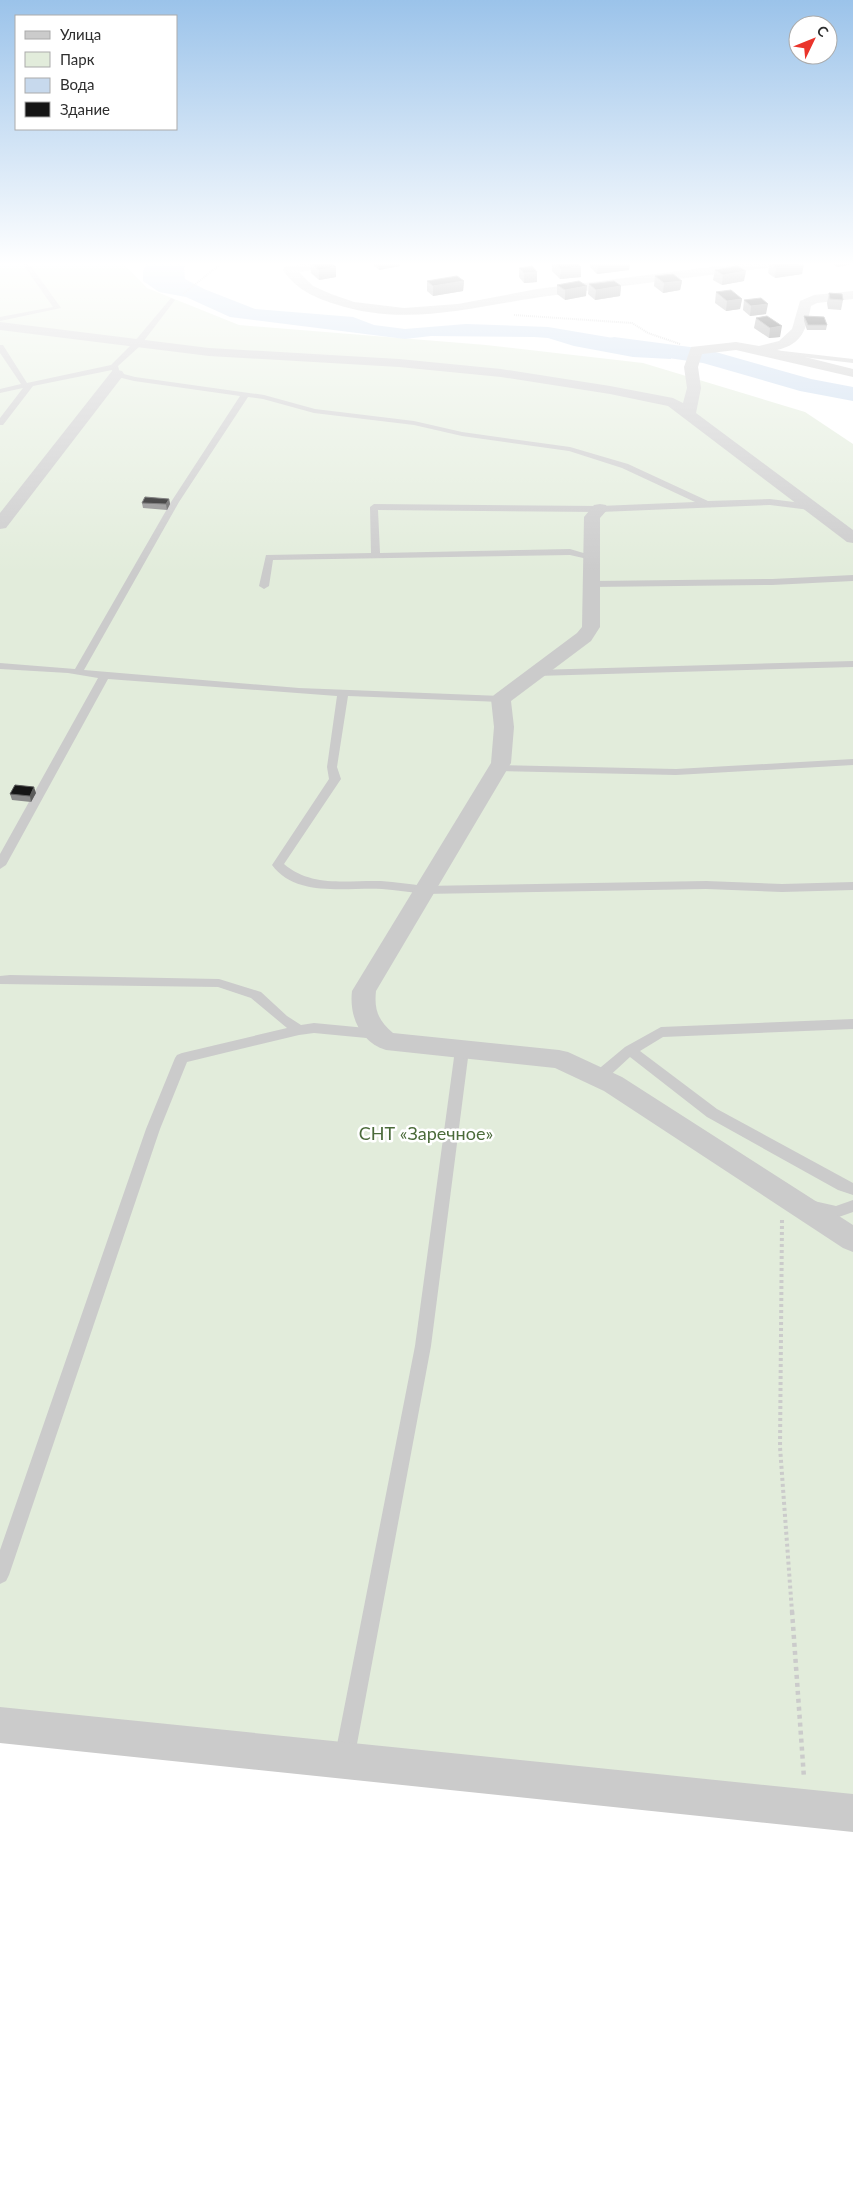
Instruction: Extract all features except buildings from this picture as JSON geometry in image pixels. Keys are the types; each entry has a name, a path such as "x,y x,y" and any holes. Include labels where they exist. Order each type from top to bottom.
{"street":[{"path":"435,366 501,372 610,390 673,403 853,538"},
{"path":"688,415 694,388 691,366"},
{"path":"823,366 853,374"},
{"path":"0,524 115,371"},
{"path":"600,509 592,516 591,627 584,637 501,699 504,727 501,764 364,991 362,1006 370,1028 386,1041 559,1059 599,1077 613,1084 853,1240"},
{"path":"0,1725 853,1813"}],"lane":[{"path":"14,366 28,384"},
{"path":"115,371 119,366"},
{"path":"0,391 28,384 115,371 134,379 264,397 314,411 414,423 462,434 570,449 625,466 707,504"},
{"path":"0,423 28,384"},
{"path":"78,673 175,502 245,394"},
{"path":"376,556 374,507 600,509 770,502 810,507"},
{"path":"264,586 269,557 570,552 592,557"},
{"path":"592,584 772,582 853,578"},
{"path":"536,673 853,664"},
{"path":"0,666 343,693 501,699"},
{"path":"0,865 105,675"},
{"path":"343,693 332,767 335,779 318,808 291,842 278,865 286,874 321,885 381,885 424,890 706,885 782,888 853,886"},
{"path":"498,768 676,772 853,762"},
{"path":"0,980 219,983 256,996 282,1020 299,1030"},
{"path":"599,1077 630,1050 661,1032 853,1024"},
{"path":"0,1575 150,1138 182,1058 314,1028 377,1034"},
{"path":"344,1761 424,1346 462,1050"},
{"path":"630,1050 712,1113 843,1186 853,1189"},
{"path":"788,1198 836,1212 853,1206"}],"path":[{"path":"788,1198 780,1447 806,1809"}],"green space":[{"name":"СНТ «Заречное»","path":"0,366 654,366 805,412 853,444 853,1809 0,1725"}],"waterway":[{"path":"740,366 808,386 853,394"}]}
